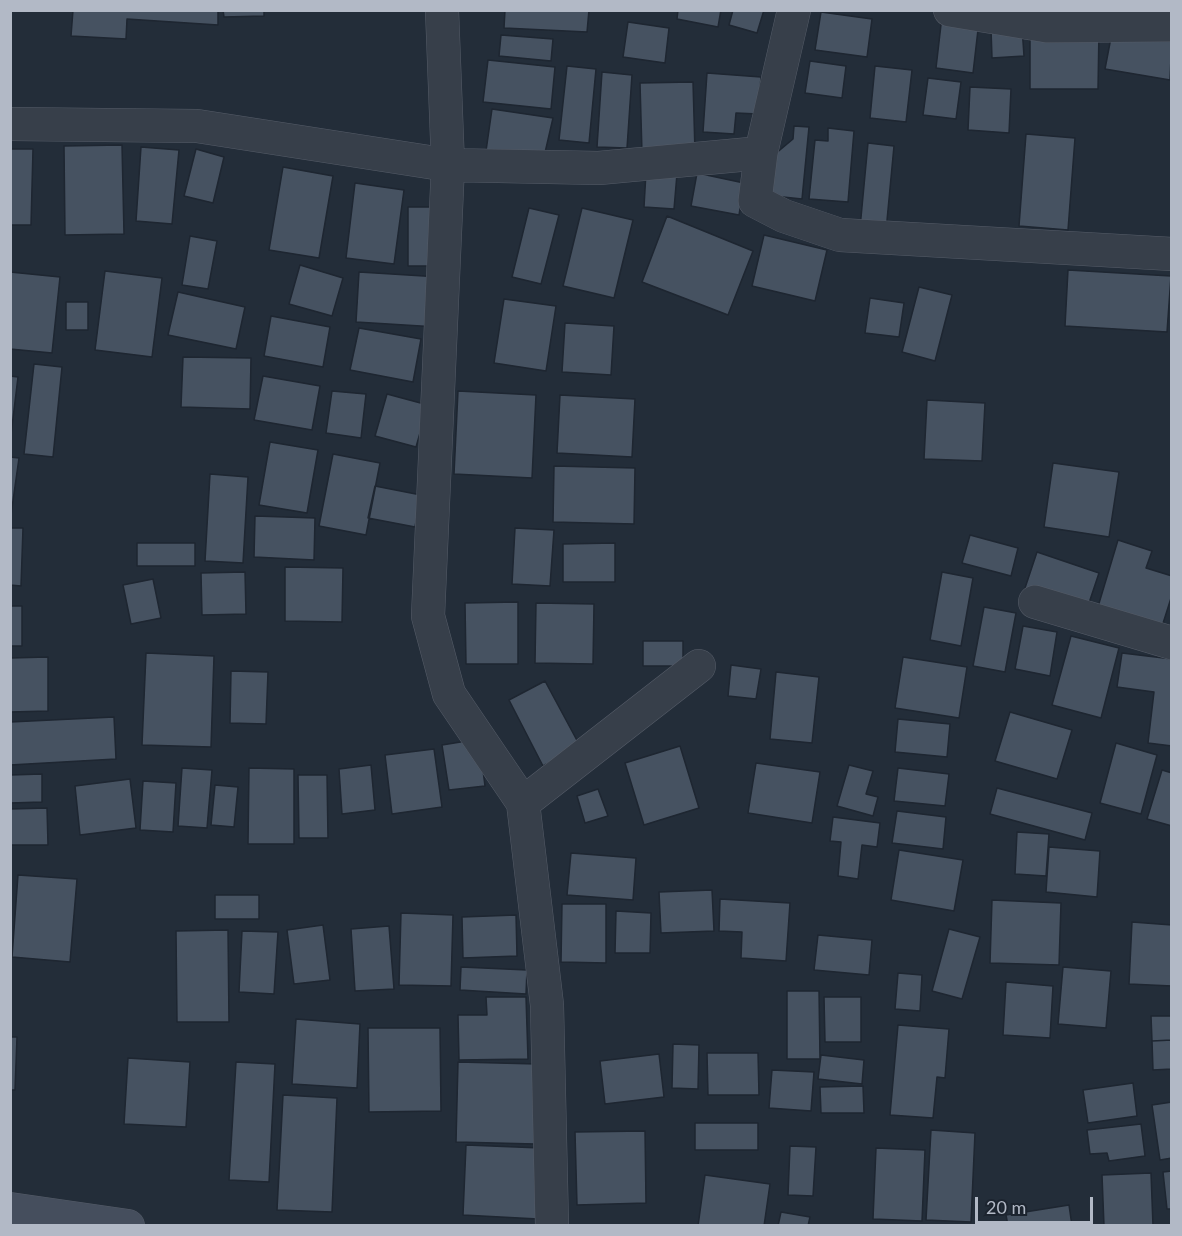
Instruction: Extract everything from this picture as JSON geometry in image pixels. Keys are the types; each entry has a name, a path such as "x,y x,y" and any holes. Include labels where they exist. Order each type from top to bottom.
{"main road":[{"path":"10,1209 128,1226"}],"street":[{"path":"442,10 448,165 428,616 449,694 523,803 547,1005 552,1226"},
{"path":"794,10 761,153 754,201 784,216 840,235 1172,254"},
{"path":"950,10 1047,26 1172,25"},
{"path":"10,124 197,126 448,165 599,168 761,153"},
{"path":"1035,602 1172,643"},
{"path":"523,803 699,666"}],"building":[{"path":"73,10 218,10 218,25 127,19 126,39 71,36"},
{"path":"223,10 264,10 264,16 224,17"},
{"path":"505,10 589,10 587,32 504,28"},
{"path":"678,10 721,10 718,27 677,19"},
{"path":"733,10 764,10 757,33 729,25"},
{"path":"821,12 872,19 867,57 815,50"},
{"path":"942,16 979,21 973,73 936,68"},
{"path":"628,22 669,28 665,63 623,57"},
{"path":"1022,27 1024,56 992,58 991,29"},
{"path":"1113,27 1172,36 1170,80 1105,69"},
{"path":"1030,29 1099,30 1098,89 1030,89"},
{"path":"501,35 553,39 551,61 499,56"},
{"path":"488,60 555,67 551,109 483,102"},
{"path":"810,61 846,66 842,98 805,93"},
{"path":"567,66 596,69 589,143 559,140"},
{"path":"875,66 912,70 906,122 870,118"},
{"path":"602,72 632,75 627,148 597,147"},
{"path":"707,73 761,77 758,114 736,113 734,134 703,132"},
{"path":"928,78 961,82 956,119 923,115"},
{"path":"693,82 695,152 642,153 640,83"},
{"path":"970,87 1011,89 1009,133 968,130"},
{"path":"492,109 553,118 544,157 486,151"},
{"path":"794,126 809,127 802,199 764,195 768,160 793,139"},
{"path":"828,128 854,131 848,202 809,199 815,140 828,141"},
{"path":"1026,134 1075,138 1068,230 1019,226"},
{"path":"868,143 894,146 886,231 860,228"},
{"path":"122,145 124,234 65,235 64,146"},
{"path":"141,147 179,150 172,224 136,221"},
{"path":"10,149 33,149 31,225 10,225"},
{"path":"196,149 224,157 213,203 184,196"},
{"path":"283,167 333,176 319,258 269,250"},
{"path":"646,172 677,174 674,209 644,207"},
{"path":"697,173 744,183 739,215 691,206"},
{"path":"355,183 404,190 394,264 346,258"},
{"path":"408,207 432,207 432,266 408,266"},
{"path":"529,208 559,215 541,284 512,277"},
{"path":"582,208 633,220 614,298 563,286"},
{"path":"667,216 753,251 728,315 642,282"},
{"path":"764,235 827,250 815,301 752,286"},
{"path":"190,236 217,241 208,289 182,285"},
{"path":"300,265 343,278 332,316 289,304"},
{"path":"1068,270 1171,276 1167,332 1065,326"},
{"path":"105,271 162,278 152,357 95,350"},
{"path":"10,272 60,277 52,353 10,349"},
{"path":"359,272 440,277 437,327 356,322"},
{"path":"919,287 952,295 935,361 902,352"},
{"path":"178,292 245,307 236,349 168,335"},
{"path":"870,298 904,303 899,337 865,333"},
{"path":"504,299 556,306 546,371 494,363"},
{"path":"66,302 88,302 88,330 66,330"},
{"path":"271,316 330,327 323,367 264,356"},
{"path":"565,323 614,326 611,375 562,372"},
{"path":"359,328 421,339 413,382 350,370"},
{"path":"183,357 251,358 250,409 181,407"},
{"path":"34,364 62,367 53,457 24,454"},
{"path":"10,376 18,377 10,443"},
{"path":"263,376 320,386 312,430 254,420"},
{"path":"332,391 366,394 361,438 326,433"},
{"path":"458,391 536,395 532,478 454,474"},
{"path":"387,394 428,405 416,447 375,436"},
{"path":"560,395 635,399 632,457 557,453"},
{"path":"927,400 985,403 982,461 924,459"},
{"path":"270,442 318,450 307,513 259,505"},
{"path":"333,454 380,463 366,535 319,526"},
{"path":"10,457 19,458 11,515 10,515"},
{"path":"1053,463 1119,472 1109,537 1044,527"},
{"path":"554,466 635,468 634,524 553,522"},
{"path":"210,474 248,477 243,563 205,561"},
{"path":"375,486 421,495 415,527 368,518"},
{"path":"255,516 315,518 314,560 254,557"},
{"path":"10,528 23,528 21,586 10,585"},
{"path":"515,528 554,530 550,586 512,584"},
{"path":"970,535 1018,548 1011,576 962,563"},
{"path":"1118,540 1152,551 1146,568 1172,576 1172,595 1158,639 1094,620"},
{"path":"137,543 195,543 195,566 137,566"},
{"path":"615,543 615,582 563,582 563,544"},
{"path":"1037,552 1099,573 1085,615 1023,594"},
{"path":"285,567 343,568 342,622 285,621"},
{"path":"245,572 246,614 202,615 201,573"},
{"path":"942,572 973,578 961,646 930,640"},
{"path":"153,579 161,618 131,624 123,585"},
{"path":"518,602 518,664 466,664 465,603"},
{"path":"536,603 594,604 593,664 535,663"},
{"path":"10,606 22,606 22,646 10,646"},
{"path":"984,607 1016,613 1005,672 973,666"},
{"path":"1023,626 1057,632 1050,676 1015,669"},
{"path":"1071,636 1119,648 1101,718 1052,705"},
{"path":"643,641 683,641 683,666 643,666"},
{"path":"146,653 214,656 211,747 142,745"},
{"path":"1122,653 1172,659 1172,746 1148,743 1154,692 1117,687"},
{"path":"48,657 48,711 10,712 10,658"},
{"path":"903,657 967,667 959,718 895,708"},
{"path":"731,665 761,669 756,699 728,696"},
{"path":"231,671 268,672 266,724 230,723"},
{"path":"776,672 819,677 812,743 770,739"},
{"path":"545,681 580,746 543,766 509,700"},
{"path":"1010,712 1072,730 1057,779 995,761"},
{"path":"114,717 116,759 10,765 10,722"},
{"path":"898,719 950,724 947,757 895,752"},
{"path":"479,739 485,786 449,790 442,745"},
{"path":"1116,743 1157,755 1141,814 1100,803"},
{"path":"680,746 699,808 644,825 625,763"},
{"path":"434,749 442,807 392,814 385,755"},
{"path":"756,763 820,772 812,823 748,813"},
{"path":"371,765 375,810 342,814 339,769"},
{"path":"849,765 873,771 866,794 878,797 873,816 837,806"},
{"path":"182,768 212,770 207,828 178,826"},
{"path":"249,768 294,769 294,844 248,844"},
{"path":"898,768 949,774 945,806 894,801"},
{"path":"1162,770 1172,773 1172,826 1147,819"},
{"path":"42,774 42,802 10,803 10,775"},
{"path":"298,775 327,775 328,838 299,838"},
{"path":"130,779 136,828 80,835 75,786"},
{"path":"143,781 176,783 173,832 140,830"},
{"path":"215,785 238,787 234,827 211,825"},
{"path":"997,788 1092,813 1085,840 990,814"},
{"path":"598,789 608,816 585,823 577,796"},
{"path":"47,808 48,845 10,845 10,809"},
{"path":"897,811 946,817 943,849 892,843"},
{"path":"833,817 880,823 877,847 862,845 858,879 838,876 841,842 830,841"},
{"path":"1017,832 1049,834 1046,876 1015,874"},
{"path":"1049,847 1100,851 1097,897 1046,892"},
{"path":"899,850 963,860 954,911 891,900"},
{"path":"571,853 636,858 633,900 567,895"},
{"path":"18,875 77,879 70,962 12,957"},
{"path":"712,890 714,931 661,933 659,892"},
{"path":"215,895 259,895 259,919 215,919"},
{"path":"720,899 790,903 786,961 741,958 742,932 719,931"},
{"path":"992,900 1061,903 1059,965 990,963"},
{"path":"562,904 606,904 606,963 561,962"},
{"path":"616,911 651,913 650,953 615,953"},
{"path":"401,913 453,915 451,986 399,985"},
{"path":"516,915 517,956 463,958 462,917"},
{"path":"1132,922 1172,925 1172,986 1129,984"},
{"path":"323,925 330,980 294,984 287,930"},
{"path":"389,926 394,989 355,991 351,929"},
{"path":"949,929 980,937 962,999 932,991"},
{"path":"228,930 229,1022 177,1022 176,931"},
{"path":"242,931 278,932 274,994 239,992"},
{"path":"818,935 872,940 869,975 814,970"},
{"path":"461,967 527,970 526,994 460,990"},
{"path":"1063,967 1111,971 1106,1028 1058,1024"},
{"path":"898,973 922,975 920,1011 895,1009"},
{"path":"1006,982 1053,986 1050,1038 1003,1035"},
{"path":"787,991 819,991 820,1059 787,1059"},
{"path":"486,997 526,997 528,1059 459,1060 458,1015 487,1015"},
{"path":"824,997 861,997 861,1042 825,1042"},
{"path":"1151,1016 1171,1016 1172,1040 1152,1041"},
{"path":"296,1019 360,1024 357,1088 292,1084"},
{"path":"898,1025 949,1029 945,1078 937,1077 933,1118 890,1115"},
{"path":"368,1028 440,1028 441,1111 369,1112"},
{"path":"10,1037 17,1037 15,1090 10,1090"},
{"path":"1172,1040 1172,1069 1153,1070 1152,1041"},
{"path":"673,1044 699,1045 698,1089 672,1088"},
{"path":"707,1053 758,1053 759,1095 708,1095"},
{"path":"659,1054 664,1097 605,1104 600,1061"},
{"path":"821,1055 864,1060 862,1084 818,1079"},
{"path":"128,1058 190,1062 186,1127 124,1124"},
{"path":"236,1062 275,1064 269,1182 229,1180"},
{"path":"458,1062 537,1064 535,1144 456,1142"},
{"path":"772,1070 814,1072 811,1111 769,1108"},
{"path":"1133,1083 1137,1116 1088,1123 1083,1090"},
{"path":"863,1086 864,1113 821,1113 820,1087"},
{"path":"283,1095 337,1098 332,1212 277,1210"},
{"path":"1172,1102 1172,1158 1160,1160 1152,1105"},
{"path":"695,1123 758,1123 758,1150 695,1150"},
{"path":"1141,1124 1145,1156 1109,1161 1107,1153 1090,1154 1087,1130"},
{"path":"931,1130 975,1133 971,1222 926,1220"},
{"path":"645,1131 646,1203 577,1205 575,1132"},
{"path":"466,1145 541,1148 538,1219 463,1215"},
{"path":"790,1146 816,1147 813,1196 788,1195"},
{"path":"876,1148 925,1150 922,1221 873,1219"},
{"path":"1172,1171 1172,1209 1167,1209 1163,1172"},
{"path":"1151,1173 1153,1226 1104,1226 1102,1175"},
{"path":"705,1175 770,1184 764,1226 698,1226"},
{"path":"1069,1205 1072,1226 1008,1226 1006,1215"},
{"path":"781,1212 810,1217 808,1226 778,1226"}]}
